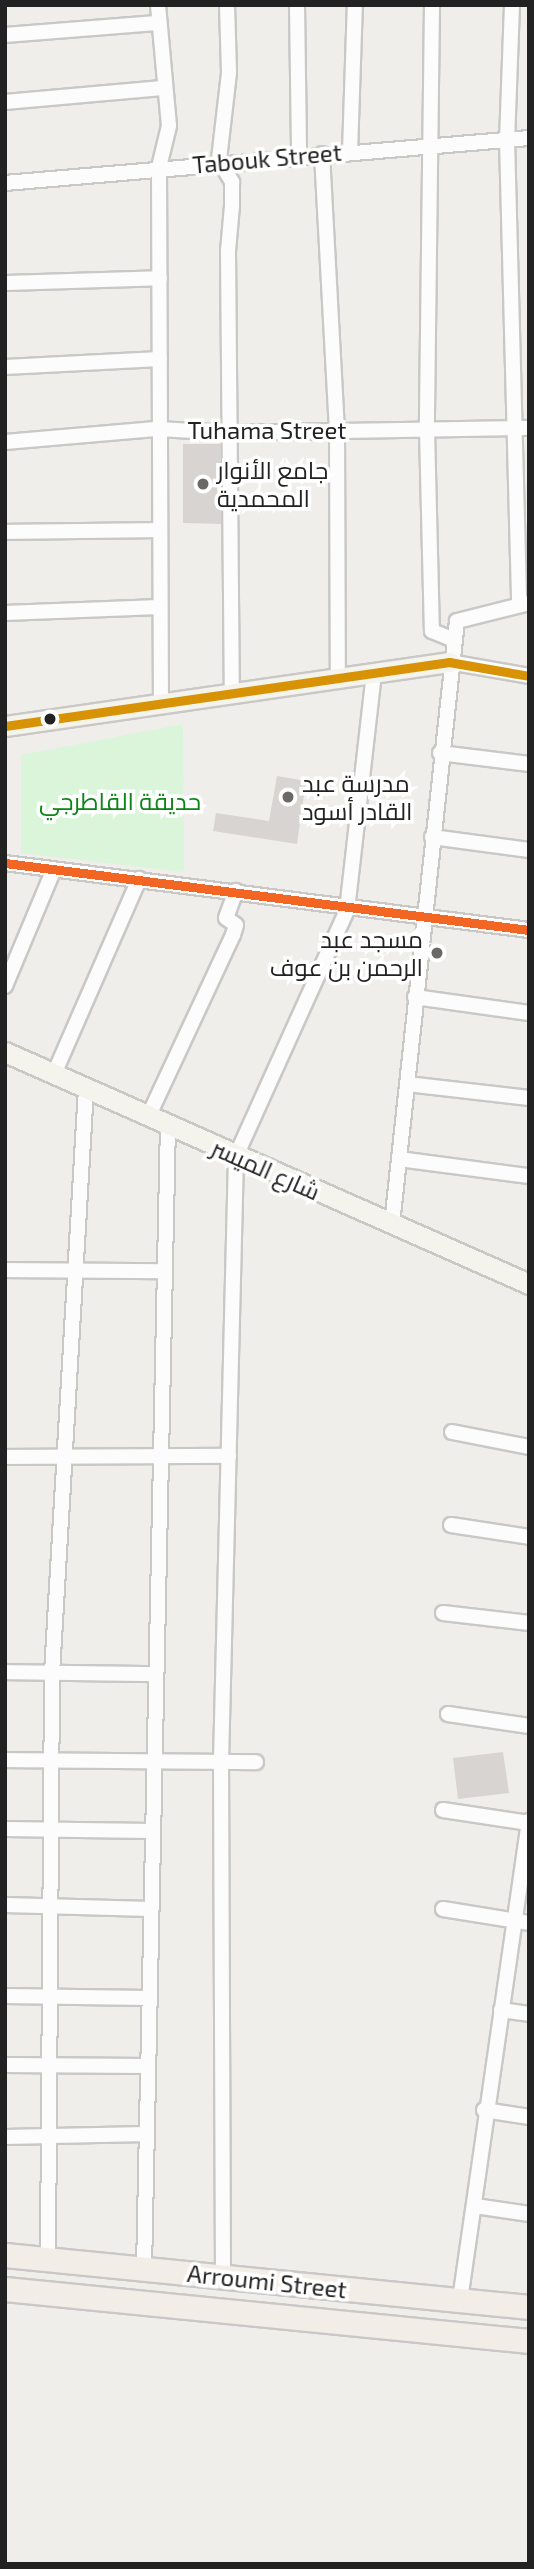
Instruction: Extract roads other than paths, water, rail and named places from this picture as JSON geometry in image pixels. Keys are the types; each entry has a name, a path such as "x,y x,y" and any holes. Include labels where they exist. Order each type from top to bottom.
{"main road":[{"path":"5,726 449,663"},
{"name":"شارع الميسر","path":"6,1053 529,1284"},
{"name":"Arroumi Street","path":"5,2255 529,2307"},
{"name":"Arroumi Street","path":"5,2289 529,2341"}],"street":[{"path":"158,5 162,88 169,135 159,167 158,530 161,704"},
{"path":"227,5 229,73 219,160 232,182 229,433 232,692"},
{"path":"298,5 299,156"},
{"path":"350,152 355,5"},
{"path":"432,5 427,430 432,631 454,640"},
{"path":"392,1224 449,663 457,621 524,604 522,428 507,139 512,5"},
{"path":"5,35 157,23"},
{"path":"5,102 162,88"},
{"name":"Tabouk Street","path":"5,183 219,160 529,138"},
{"path":"322,154 337,431 338,678"},
{"path":"5,284 160,278"},
{"path":"5,367 160,359"},
{"name":"Tuhama Street","path":"5,442 158,429 229,433 522,428"},
{"path":"5,532 158,530"},
{"path":"5,613 159,607"},
{"path":"449,663 529,676"},
{"path":"223,2277 221,1762 236,1156 347,910 374,673"},
{"path":"440,753 529,764"},
{"path":"432,837 529,850"},
{"path":"5,863 236,891 347,910 529,930"},
{"path":"5,986 54,871"},
{"path":"54,1074 139,879"},
{"path":"149,1115 233,935 236,925 226,919 236,891"},
{"path":"415,998 529,1013"},
{"path":"5,1063 6,1053"},
{"path":"407,1084 529,1098"},
{"path":"48,2259 52,1673 86,1089"},
{"path":"144,2269 155,1674 163,1457 161,1271 168,1125"},
{"path":"399,1159 529,1176"},
{"path":"5,1270 74,1268 161,1271"},
{"path":"452,1432 529,1447"},
{"path":"5,1457 229,1456"},
{"path":"451,1525 529,1537"},
{"path":"443,1613 529,1623"},
{"path":"5,1672 155,1674"},
{"path":"448,1714 529,1726"},
{"path":"5,1760 256,1762"},
{"path":"443,1810 529,1822 484,2110 475,2206 460,2300"},
{"path":"5,1829 152,1831"},
{"path":"5,1905 150,1909"},
{"path":"443,1909 529,1923"},
{"path":"5,1996 149,1998"},
{"path":"501,2010 529,2014"},
{"path":"5,2065 147,2066"},
{"path":"484,2110 529,2117"},
{"path":"5,2137 146,2134"},
{"path":"475,2206 529,2214"}],"place":[{"name":"جامع الأنوار المحمدية","path":"203,484"},
{"name":"مدرسة عبد القادر أسود","path":"288,797"},
{"name":"مسجد عبد الرحمن بن عوف","path":"437,953"}],"park label":[{"name":"حديقة القاطرجي","path":"120,801"}]}
